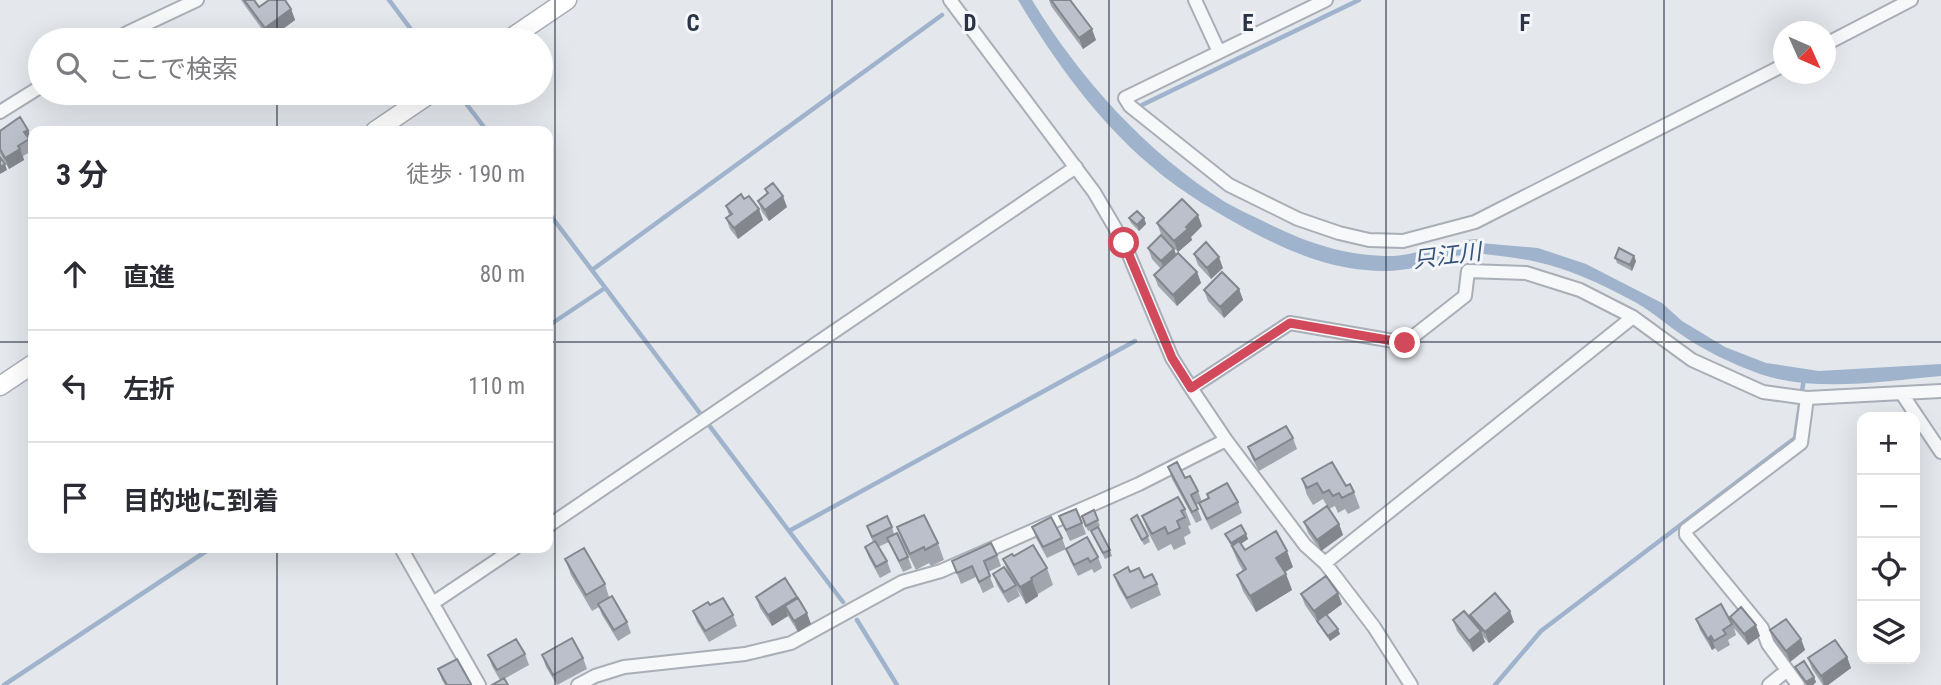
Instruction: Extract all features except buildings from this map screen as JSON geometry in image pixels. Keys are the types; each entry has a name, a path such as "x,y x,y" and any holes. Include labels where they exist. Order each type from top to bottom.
{"street":[{"path":"138,28 197,0"},
{"path":"526,28 567,0"},
{"path":"950,0 1094,192 1124,243 1172,358 1191,388 1226,440 1305,545 1325,563 1374,628 1411,685"},
{"path":"1195,0 1219,52"},
{"path":"1326,0 1125,98 1130,106 1229,185 1298,219 1369,240 1403,241 1475,222 1773,70"},
{"path":"1836,38 1911,0"},
{"path":"0,112 28,94"},
{"path":"382,126 413,105"},
{"path":"553,523 1076,167"},
{"path":"1191,388 1290,323 1405,343 1465,296 1468,271 1526,273 1580,290 1633,317 1692,360 1763,392 1807,398 1941,391"},
{"path":"1325,563 1633,317"},
{"path":"0,386 28,367"},
{"path":"1902,394 1941,452"},
{"path":"1798,685 1768,644 1762,628 1686,535 1686,530 1801,443 1807,398"},
{"path":"578,685 595,676 624,667 745,654 791,643 902,582 941,571 1139,484 1226,440"},
{"path":"404,553 480,685"},
{"path":"433,603 508,553"},
{"path":"1769,685 1786,671"}],"water":[{"name":"只江川","path":"1018,0 1032,0 1071,58 1093,85 1142,137 1168,160 1225,202 1292,235 1338,250 1385,256 1464,245 1465,240 1479,239 1480,243 1538,248 1586,264 1662,303 1682,321 1725,347 1766,363 1819,371 1941,364 1941,376 1873,383 1827,384 1782,380 1760,374 1708,351 1644,307 1608,288 1573,273 1531,261 1484,254 1448,257 1408,269 1377,271 1337,266 1296,253 1201,203 1162,175 1130,147 1077,88"}],"waterway":[{"path":"389,0 410,28"},
{"path":"1142,105 1359,0"},
{"path":"592,270 942,15"},
{"path":"467,105 483,126"},
{"path":"553,219 843,602"},
{"path":"553,323 605,288"},
{"path":"789,531 1135,341"},
{"path":"1495,685 1541,631 1795,438 1804,378"},
{"path":"4,685 203,553"},
{"path":"857,620 897,685"}],"route":[{"path":"1124,243 1172,358 1191,388 1290,323 1405,343"}]}
